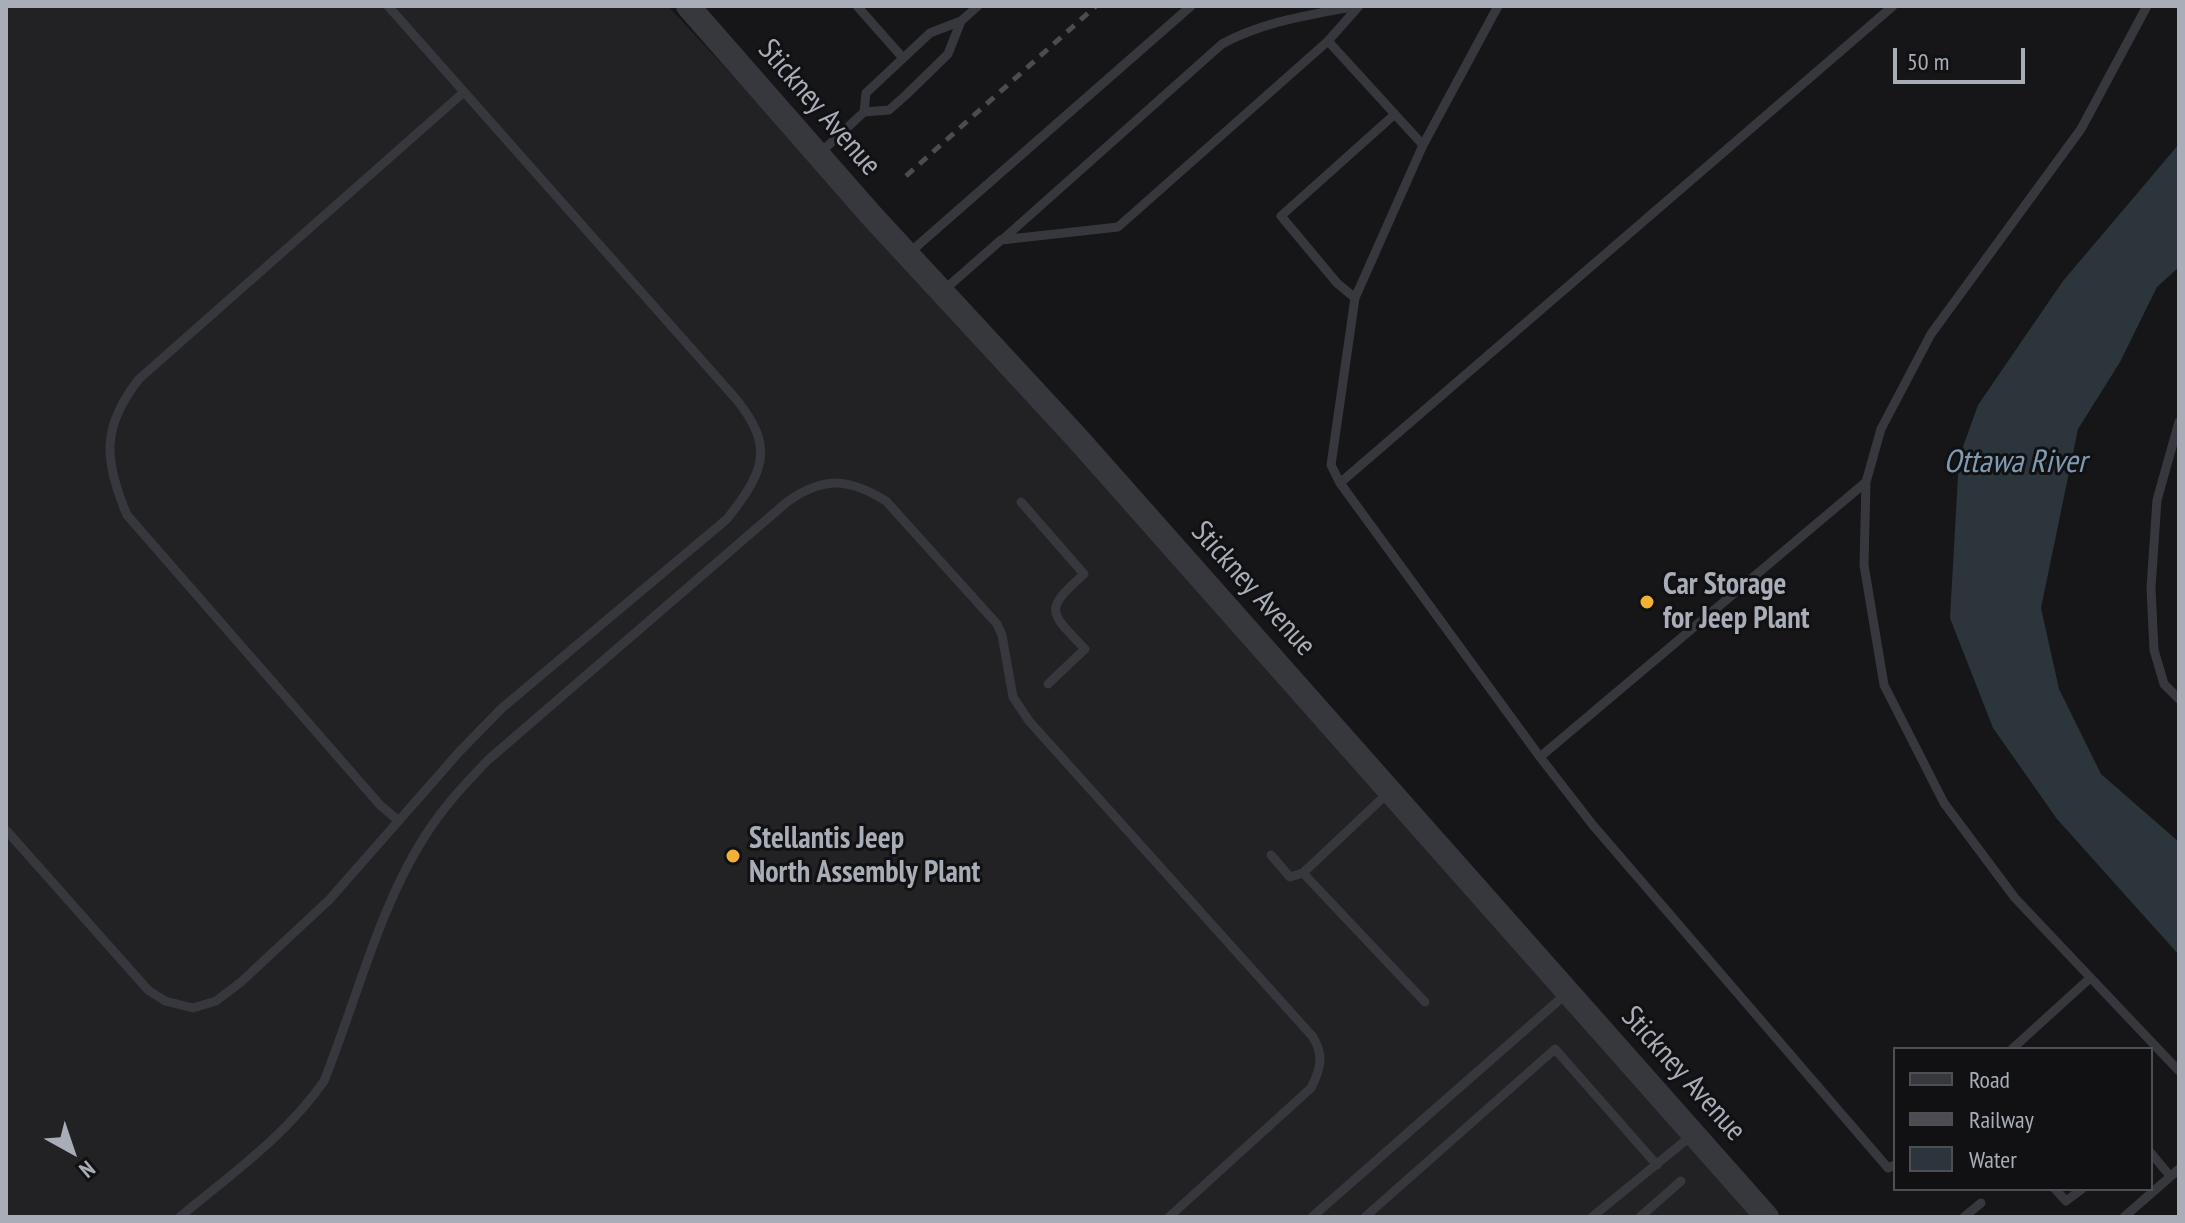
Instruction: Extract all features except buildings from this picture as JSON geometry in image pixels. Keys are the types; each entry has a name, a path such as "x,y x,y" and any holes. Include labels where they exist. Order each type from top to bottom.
{"street":[{"name":"Stickney Avenue","path":"688,6 818,155 1063,422 1767,1217"}],"lane":[{"path":"6,830 148,990 165,1001 193,1008 216,1001 241,982 329,900 460,751 502,708 727,519 747,494 761,465 760,441 754,421 388,6"},
{"path":"857,6 903,58"},
{"path":"864,112 866,93 903,58 930,33 961,21 978,6"},
{"path":"908,254 1191,6"},
{"path":"1001,240 1118,227 1328,41 1358,6"},
{"path":"942,292 1222,44 1273,22 1358,6"},
{"path":"1498,6 1423,145 1355,298 1331,465 1340,483 1592,824 1888,1168 1893,1166"},
{"path":"1340,483 1893,6"},
{"path":"2147,6 2081,129 1931,334 1881,429 1866,482 1864,565 1884,685 1944,803 2015,898 2179,1071"},
{"path":"818,155 864,112 889,110 906,95 948,54 961,21"},
{"path":"1328,41 1423,145"},
{"path":"399,821 370,793 127,515 108,455 110,432 116,413 139,379 464,92"},
{"path":"1355,298 1337,283 1281,216 1395,114"},
{"path":"2179,422 2157,500 2151,588 2154,650 2164,684 2179,699"},
{"path":"1540,757 1866,482"},
{"path":"180,1217 278,1133 310,1101 324,1081 383,922 424,838 451,798 488,760 787,502 806,488 825,483 846,483 866,489 886,501 997,624 1018,708 1313,1037 1321,1052 1320,1071 1311,1088 1169,1217"},
{"path":"1021,502 1084,574 1058,597 1054,606 1060,623 1085,649 1048,684"},
{"path":"1271,855 1290,877 1303,873 1390,791"},
{"path":"1303,873 1425,1002"},
{"path":"2014,1047 2089,979"},
{"path":"1312,1217 1568,992"},
{"path":"1365,1217 1555,1049 1657,1165"},
{"path":"1592,1217 1694,1134"},
{"path":"2153,1155 2170,1176"},
{"path":"2124,1217 2179,1169"},
{"path":"1640,1217 1681,1181"},
{"path":"2057,1191 2066,1201 2079,1191"},
{"path":"1964,1217 1981,1203"}],"shaded area":[{"path":"6,6 668,6 1266,651 1771,1217 6,1217"}],"water":[{"name":"Ottawa River","path":"2179,144 2179,267 2157,287 2120,362 2078,429 2041,608 2059,689 2101,774 2179,842 2179,955 2057,819 1993,728 1950,618 1959,458 1978,405 2063,281"}],"railway":[{"path":"906,176 1096,6"}],"place":[{"name":"Car Storage for Jeep Plant","path":"1647,602"},
{"name":"Stellantis Jeep North Assembly Plant","path":"733,856"}]}
